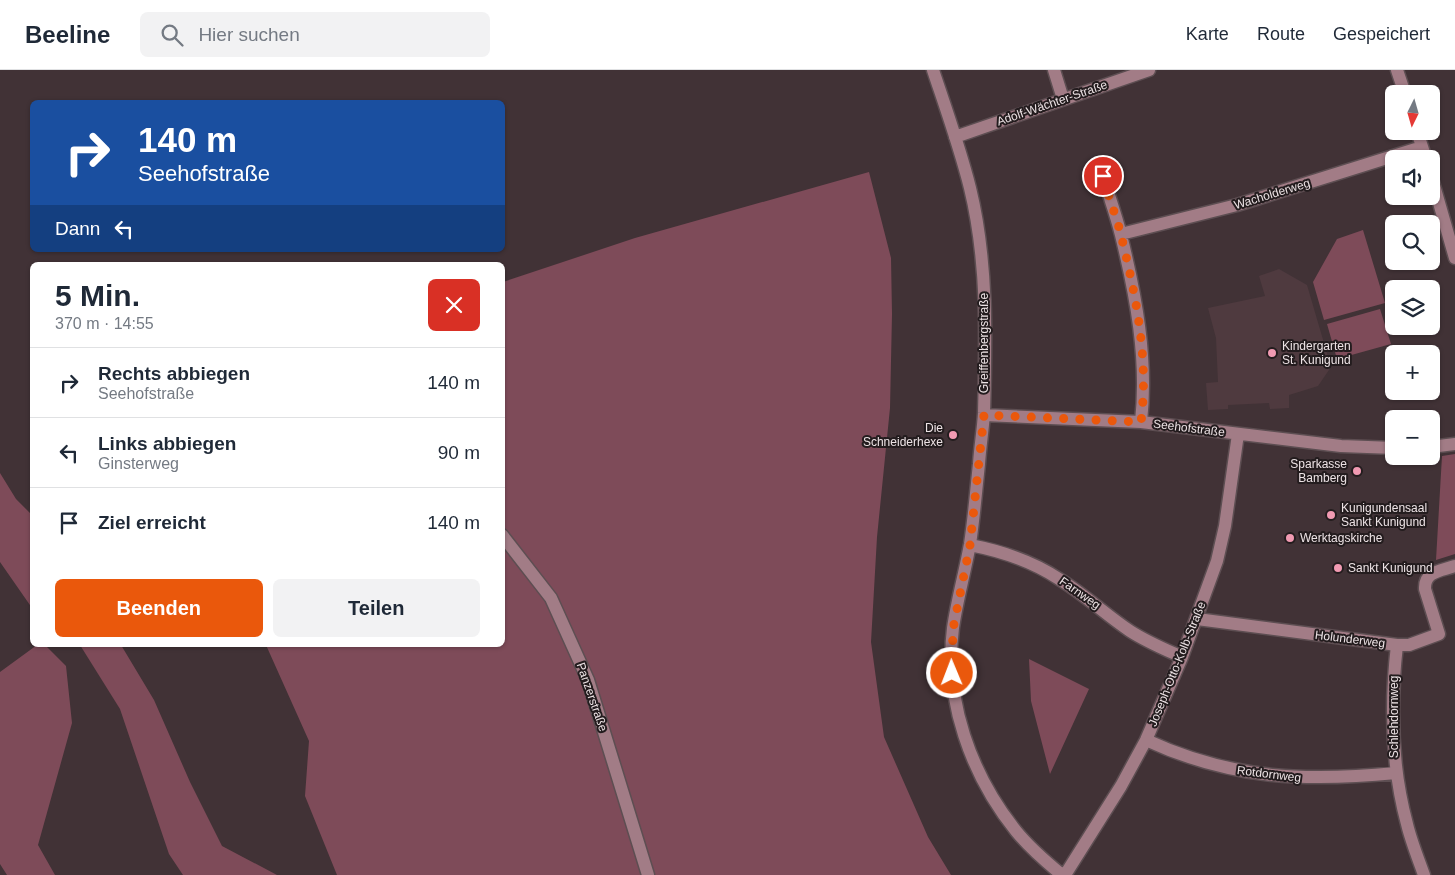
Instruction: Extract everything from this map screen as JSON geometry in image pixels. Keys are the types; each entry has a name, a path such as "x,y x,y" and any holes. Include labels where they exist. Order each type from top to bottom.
{"street":[{"name":"Greiffenbergstraße","path":"933,70 970,188 980,253 984,304 984,415 970,545 953,629 953,680 958,714 973,756 991,795 1021,837 1040,857 1064,875"},
{"path":"1054,70 1063,98"},
{"name":"Adolf-Wächter-Straße","path":"955,136 1149,70"},
{"path":"1398,70 1402,85"},
{"name":"Wacholderweg","path":"1121,234 1237,205 1385,164"},
{"path":"1103,176 1121,234 1136,306 1141,345 1143,402 1141,422"},
{"path":"1440,205 1455,258"},
{"name":"Seehofstraße","path":"984,415 1141,422 1347,446 1385,448"},
{"name":"Joseph-Otto-Kolb-Straße","path":"1064,875 1121,786 1146,740 1197,619 1217,562 1225,526 1238,434"},
{"path":"1440,446 1455,444"},
{"name":"Panzerstraße","path":"505,538 551,598 588,680 648,875"},
{"name":"Farnweg","path":"970,545 1007,554 1035,566 1074,588 1141,638 1182,657"},
{"name":"Holunderweg","path":"1197,619 1409,645 1439,634 1425,589 1426,578 1430,574 1455,566"},
{"name":"Schlehdornweg","path":"1397,645 1392,723 1396,773 1407,825 1424,875"},
{"name":"Rotdornweg","path":"1146,740 1183,756 1247,773 1300,778 1355,778 1396,773"}],"shaded area":[{"path":"869,172 891,258 892,314 890,408 877,537 871,642 884,737 928,837 951,875 337,875 305,796 309,741 267,647 505,647 505,281 635,238"},
{"path":"1363,230 1385,303 1324,320 1313,282 1337,239"},
{"name":"Kindergarten St. Kunigund","path":"1279,269 1307,285 1331,367 1318,386 1289,395 1289,408 1270,409 1269,403 1228,405 1228,409 1208,410 1206,383 1218,382 1216,338 1208,308 1265,296 1259,276"},
{"path":"1380,309 1385,325 1385,335 1388,335 1391,344 1337,359 1327,324"},
{"path":"1455,454 1455,554 1436,560 1442,456"},
{"path":"0,473 16,499 30,513 30,605 0,562"},
{"path":"34,647 47,647 66,666 72,723 38,845 55,875 7,875 0,864 0,672"},
{"path":"81,647 122,647 154,700 190,782 222,846 277,875 183,875 169,854 120,709"},
{"path":"1029,659 1089,689 1050,774 1031,701"}],"place":[{"name":"Kindergarten St. Kunigund","path":"1272,353"},
{"name":"Die Schneiderhexe","path":"953,435"},
{"name":"Sparkasse Bamberg","path":"1357,471"},
{"name":"Kunigundensaal Sankt Kunigund","path":"1331,515"},
{"name":"Werktagskirche","path":"1290,538"},
{"name":"Sankt Kunigund","path":"1338,568"}],"route":[{"path":"952,673 953,629 970,545 984,415 1141,422 1143,376 1139,324 1121,234 1103,176"}]}
